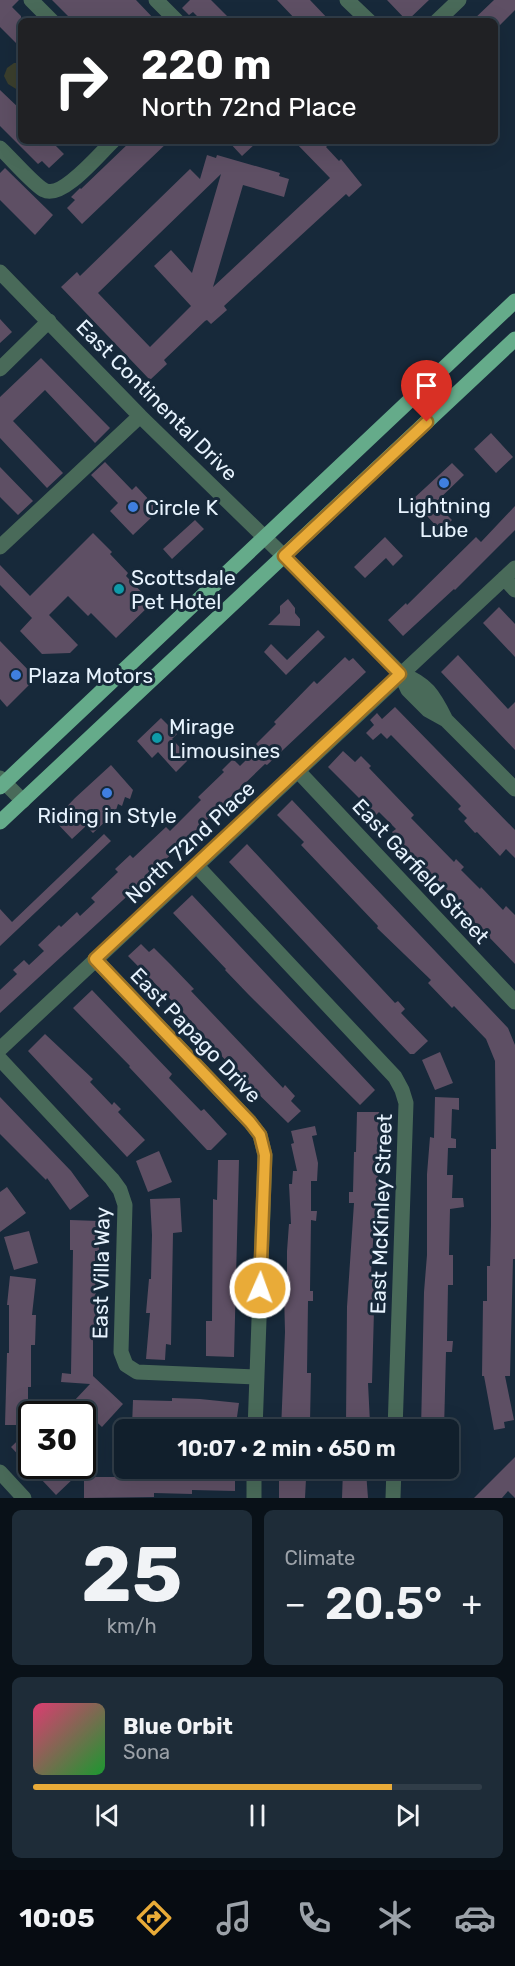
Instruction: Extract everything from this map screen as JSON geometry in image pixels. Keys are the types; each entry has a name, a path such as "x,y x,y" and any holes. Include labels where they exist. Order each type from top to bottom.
{"main road":[{"path":"2,782 515,301"},
{"path":"0,822 515,339"}],"street":[{"path":"31,0 48,18"},
{"path":"156,0 174,18"},
{"path":"347,0 366,18"},
{"path":"440,18 459,0"},
{"path":"0,148 44,190 54,193 65,188 110,144"},
{"name":"East Continental Drive","path":"0,272 140,416 265,537 400,674 418,681 436,699 446,720 515,789"},
{"path":"0,369 49,321"},
{"path":"0,547 140,416"},
{"path":"509,573 515,590"},
{"name":"North 72nd Place","path":"0,1049 509,573"},
{"name":"East Garfield Street","path":"297,770 515,1002"},
{"path":"2,782 23,801"},
{"name":"East McKinley Street","path":"196,865 395,1077 402,1089 406,1103 395,1419"},
{"name":"East Papago Drive","path":"95,959 260,1135 265,1155 255,1419"},
{"name":"East Villa Way","path":"0,1059 120,1190 125,1205 121,1352 126,1365 137,1372 257,1377"},
{"path":"0,1472 24,1498"},
{"path":"254,1479 254,1498"},
{"path":"393,1498 394,1479"}],"green space":[{"path":"18,63 18,90 8,84 4,76 7,68"}],"building":[{"path":"0,0 19,0 12,7 21,16 18,18 18,45 0,27"},
{"path":"52,0 136,0 153,18 70,18"},
{"path":"190,0 211,0 227,16 225,18 199,18 193,12 189,15 182,8"},
{"path":"277,0 310,0 327,18 294,18"},
{"path":"387,0 429,0 410,18 404,18"},
{"path":"494,0 515,0 515,10 498,27 498,18 475,18"},
{"path":"0,90 18,107 18,144 0,126"},
{"path":"18,144 54,144 64,154 49,168 42,161 38,164"},
{"path":"128,144 166,144 82,224 67,208 75,200 71,197"},
{"path":"231,144 255,144 242,156"},
{"path":"297,144 329,144 326,147 339,161 341,159 362,185 349,197 346,194 224,306 227,310 211,324 205,321 164,360 167,364 150,380 61,287 77,272 80,276 190,169 200,179 207,155 216,158 217,155 280,173 279,176 289,179 284,197 243,185 213,287 330,178","holes":["221,174 192,273 171,250 154,266 191,306 150,347 98,293"]},
{"path":"5,168 53,215 35,235 0,200 0,173"},
{"path":"0,319 12,332 0,343"},
{"path":"41,358 110,428 95,443 45,390 13,421 63,473 47,488 0,438 0,397"},
{"path":"491,433 513,457 496,473 474,449"},
{"name":"Circle K","path":"105,462 132,490 136,486 153,504 153,516 133,535 110,511 118,503 91,475"},
{"path":"452,463 464,475 435,503 452,520 441,531 412,500"},
{"path":"0,467 33,501 18,515 0,497"},
{"path":"515,506 515,530 455,590 403,636 388,620 406,603 407,605 476,537 481,542"},
{"name":"Circle K","path":"195,520 204,529 172,559 163,549"},
{"path":"93,533 112,552 110,554 128,573 126,576 152,603 116,638 91,613 88,616 68,596 49,615 78,645 70,653 42,654 20,631 32,618 0,585 0,565 30,596"},
{"path":"385,537 403,556 393,566 386,558 365,578 354,567"},
{"path":"288,599 300,619 300,626 268,625 280,613 280,606"},
{"path":"499,607 515,624 515,657 483,623"},
{"path":"318,630 325,637 286,675 264,652 271,644 287,660"},
{"name":"Plaza Motors","path":"0,641 36,678 7,707 0,699"},
{"path":"458,655 508,709 515,702 515,750 441,672"},
{"path":"345,657 349,661 353,658 366,672 0,1013 0,990 17,974 13,970 24,960 29,965 44,951 38,945 59,925 61,927 77,912 80,916 95,902 91,898 118,872 115,869 130,855 133,858 166,827 170,831 201,800 198,797 224,772 222,770 233,759 240,766 259,747 256,744 276,724 274,722 314,681 317,684"},
{"path":"395,707 515,830 515,858 506,849 500,856 477,832 475,833 464,821 467,818 458,809 461,806 391,735 387,739 381,733 373,740 366,733 374,725 370,720 377,713 382,719"},
{"path":"161,718 177,734 172,739 190,758 176,772 158,752 152,758 137,741"},
{"path":"343,751 355,762 361,756 371,766 369,768 414,815 411,818 454,862 456,859 464,867 461,870 503,910 506,906 515,915 515,964 405,847 392,832 396,829 379,812 376,815 328,767"},
{"name":"Riding in Style","path":"111,765 133,790 130,799 125,797 122,806 118,804 115,813 110,811 108,819 93,833 86,826 72,839 54,820"},
{"path":"292,800 508,1028 515,1045 515,1259 513,1259 510,1376 505,1376 514,1420 504,1422 505,1428 494,1430 484,1376 482,1376 483,1301 487,1301 487,1266 490,1266 491,1149 496,1149 495,1061 486,1039 428,983 431,980 377,928 378,926 301,845 304,842 277,815"},
{"path":"104,834 111,841 0,946 0,909 12,922"},
{"path":"247,844 395,1003 398,1001 405,1009 401,1013 428,1041 414,1054 410,1054 229,862"},
{"path":"192,895 375,1090 360,1105 248,994 173,913"},
{"path":"141,944 149,952 154,948 194,989 191,991 283,1088 285,1085 295,1096 291,1101 301,1111 288,1123 235,1071 181,1010 128,956"},
{"path":"92,990 172,1074 169,1078 201,1111 204,1109 227,1134 211,1150 207,1150 73,1008"},
{"path":"45,1034 93,1079 90,1082 112,1105 114,1102 121,1109 118,1112 145,1140 127,1157 28,1051"},
{"path":"440,1052 453,1083 435,1090 422,1060"},
{"path":"0,1097 71,1171 89,1196 70,1210 47,1178 46,1180 0,1134"},
{"path":"435,1097 459,1098 459,1110 452,1109 451,1138 456,1139 456,1148 448,1148 447,1175 453,1175 452,1198 463,1198 464,1207 450,1209 449,1255 453,1255 453,1285 448,1285 447,1341 453,1341 452,1352 446,1352 444,1419 421,1419 427,1255 427,1174 430,1137 434,1138"},
{"path":"357,1112 380,1112 376,1227 374,1226 371,1274 375,1274 372,1383 368,1383 370,1419 346,1419 347,1307 354,1203 349,1203 349,1192 353,1192 354,1152 356,1152"},
{"path":"315,1126 317,1135 312,1136 318,1163 317,1181 311,1181 311,1211 317,1211 316,1221 311,1220 310,1291 313,1291 313,1301 308,1301 307,1373 311,1373 310,1419 281,1419 285,1332 284,1292 287,1292 287,1251 289,1224 291,1224 289,1184 292,1184 293,1171 297,1171 291,1144 294,1143 291,1131"},
{"path":"159,1151 172,1182 148,1192 136,1161"},
{"path":"218,1160 239,1160 234,1357 206,1356 206,1321 212,1321 213,1199 217,1200"},
{"path":"7,1187 26,1213 0,1232 0,1192"},
{"path":"180,1198 182,1232 173,1233 171,1345 166,1344 165,1360 146,1359 150,1313 146,1313 149,1279 151,1279 150,1199"},
{"path":"70,1220 99,1221 99,1251 95,1251 96,1330 93,1330 93,1376 123,1404 102,1427 96,1421 96,1401 74,1401 90,1384 61,1382 62,1373 71,1374 73,1250 70,1250"},
{"path":"29,1231 38,1263 14,1270 4,1237"},
{"path":"10,1276 36,1279 32,1315 36,1315 35,1345 31,1345 31,1387 28,1387 28,1401 18,1401 18,1425 5,1425 7,1353 9,1353 9,1305 7,1305"},
{"path":"172,1398 239,1403 237,1419 132,1419 133,1400 172,1401"},
{"path":"18,1440 18,1454 11,1447"},
{"path":"515,1457 515,1498 508,1491 502,1498 474,1498"},
{"path":"96,1477 235,1479 235,1491 192,1490 192,1494 154,1493 154,1497 84,1498 84,1479 96,1479"},
{"path":"41,1479 73,1479 56,1495"},
{"path":"279,1479 306,1479 305,1498 279,1498"},
{"path":"343,1479 367,1479 368,1498 342,1498"},
{"path":"417,1479 440,1479 440,1481 417,1481"}],"place":[{"name":"Lightning Lube","path":"444,483"},
{"name":"Circle K","path":"133,507"},
{"name":"Scottsdale Pet Hotel","path":"119,589"},
{"name":"Plaza Motors","path":"16,675"},
{"name":"Mirage Limousines","path":"157,738"},
{"name":"Riding in Style","path":"107,793"}],"route":[{"path":"260,1288 265,1155 260,1135 95,959 400,674 284,556 427,422"}]}
